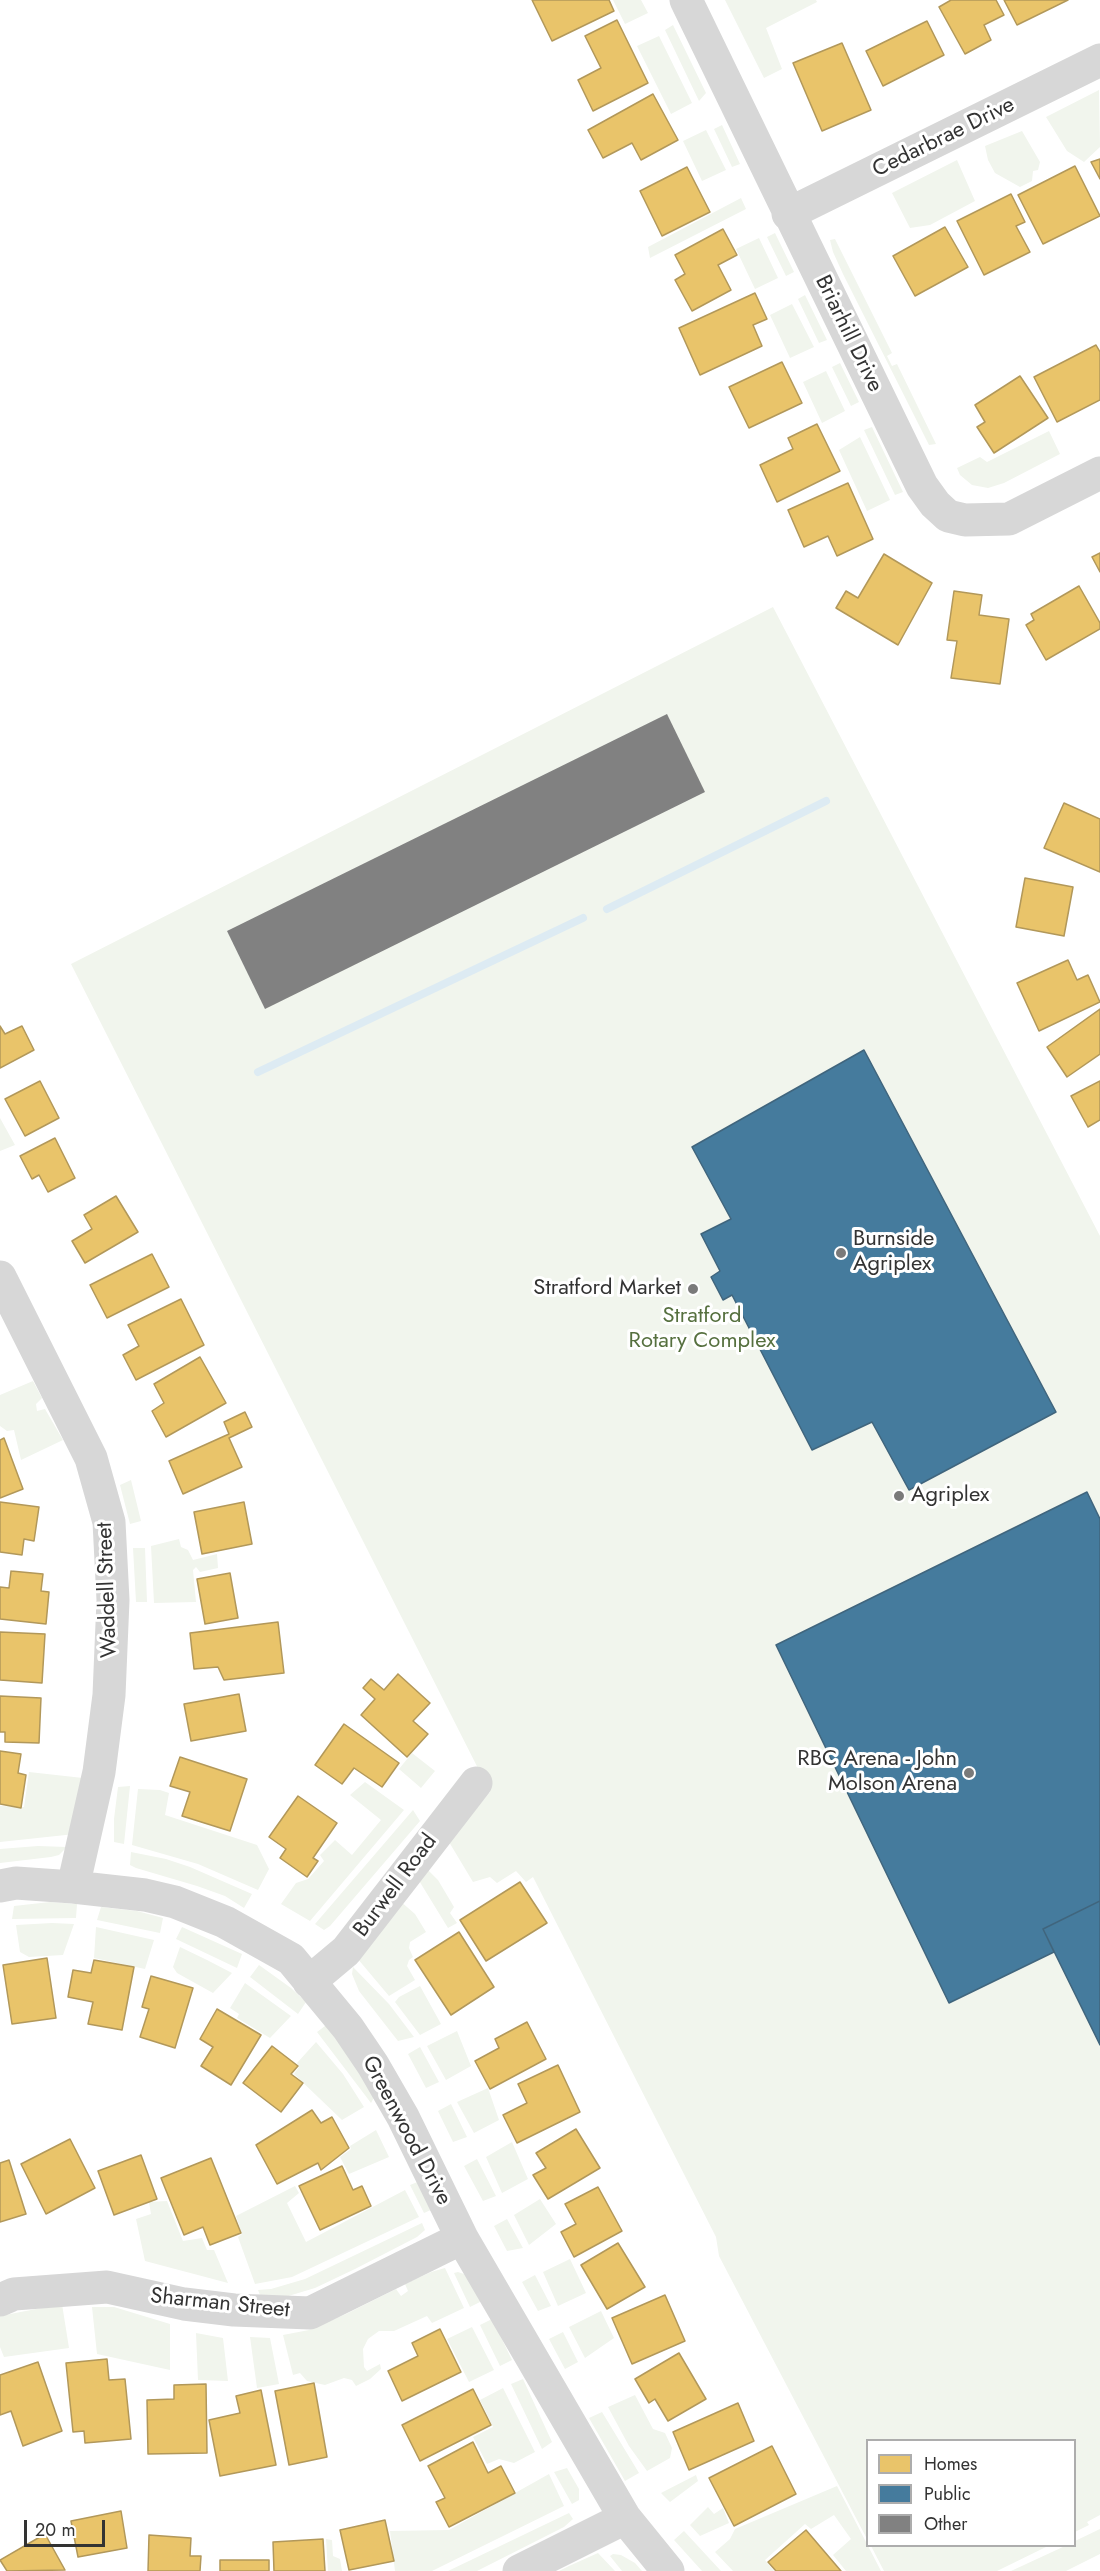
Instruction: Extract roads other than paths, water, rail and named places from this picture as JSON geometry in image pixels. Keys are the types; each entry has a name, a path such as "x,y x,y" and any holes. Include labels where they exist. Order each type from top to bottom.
{"street":[{"name":"Briarhill Drive","path":"686,0 922,486 935,504 948,516 965,520 1009,519 1100,473"},
{"name":"Cedarbrae Drive","path":"788,214 1100,60"},
{"name":"Waddell Street","path":"0,1277 92,1458 109,1522 113,1600 109,1695 99,1772 73,1887"},
{"name":"Burwell Road","path":"309,1982 346,1951 476,1783"},
{"name":"Greenwood Drive","path":"0,1886 16,1883 73,1887 145,1895 175,1902 225,1922 291,1959 348,2028 373,2065 404,2117 462,2238 625,2518 668,2571"},
{"name":"Sharman Street","path":"0,2300 14,2294 107,2287 184,2304 234,2310 310,2313 462,2238"},
{"path":"519,2571 625,2518"}],"waterway":[{"path":"607,909 826,801"},
{"path":"258,1072 583,918"}],"place":[{"name":"Burnside Agriplex","path":"841,1253"},
{"name":"Stratford Market","path":"693,1289"},
{"name":"Agriplex","path":"899,1496"},
{"name":"RBC Arena - John Molson Arena","path":"969,1773"}],"park label":[{"name":"Stratford Rotary Complex","path":"702,1330"}]}
